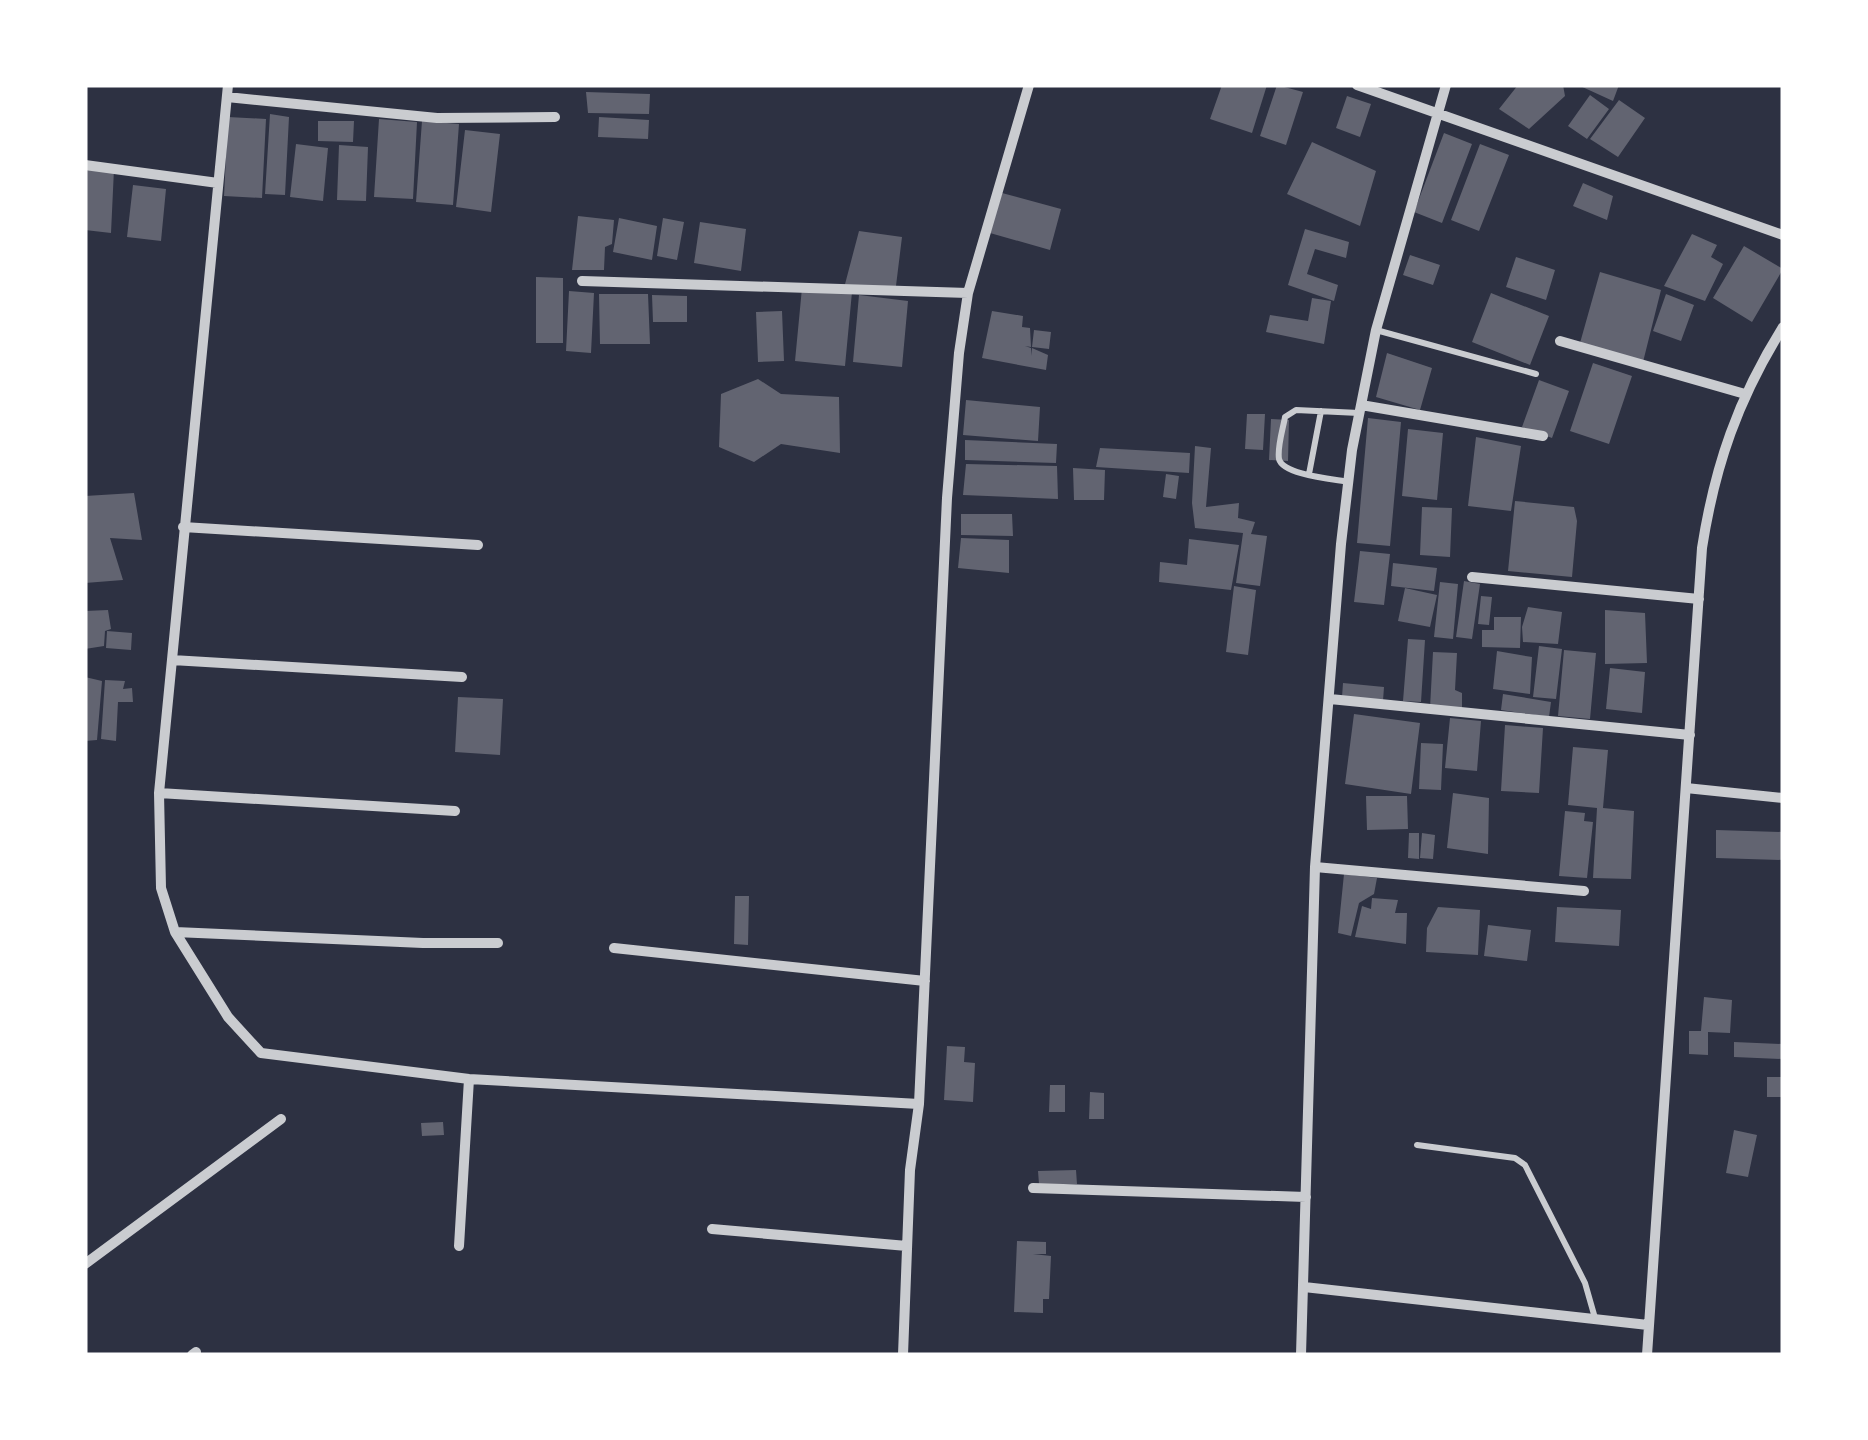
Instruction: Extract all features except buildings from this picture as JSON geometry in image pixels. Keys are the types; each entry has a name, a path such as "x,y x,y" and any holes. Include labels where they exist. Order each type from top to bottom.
{"street":[{"path":"902,1355 910,1170 920,1104 951,427 968,293 1029,85"},
{"path":"1357,85 1783,235"},
{"path":"1302,1355 1316,866 1348,482 1376,330 1446,85"},
{"path":"555,116 437,118 227,91 159,793 161,888 175,932 228,1017 261,1053 469,1080 920,1104"},
{"path":"85,166 218,183"},
{"path":"582,281 968,293"},
{"path":"1647,1355 1699,599 1710,497 1724,443 1745,394 1783,328"},
{"path":"1560,340 1745,394"},
{"path":"1771,346 1783,352"},
{"path":"1361,409 1543,436"},
{"path":"183,527 478,545"},
{"path":"1472,578 1699,599"},
{"path":"172,660 462,676"},
{"path":"1330,699 1690,735"},
{"path":"1686,788 1783,798"},
{"path":"159,793 455,811"},
{"path":"1316,866 1584,890"},
{"path":"175,932 498,943"},
{"path":"614,948 925,981"},
{"path":"459,1246 469,1080"},
{"path":"85,1264 281,1118"},
{"path":"1033,1188 1306,1197"},
{"path":"712,1229 907,1246"},
{"path":"1304,1287 1648,1325"}],"lane":[{"path":"1376,330 1536,374"},
{"path":"1348,482 1290,471 1281,465 1285,417 1296,410 1361,409"},
{"path":"1309,474 1321,411"},
{"path":"1418,1145 1515,1158 1526,1166 1585,1283 1595,1319"}]}
